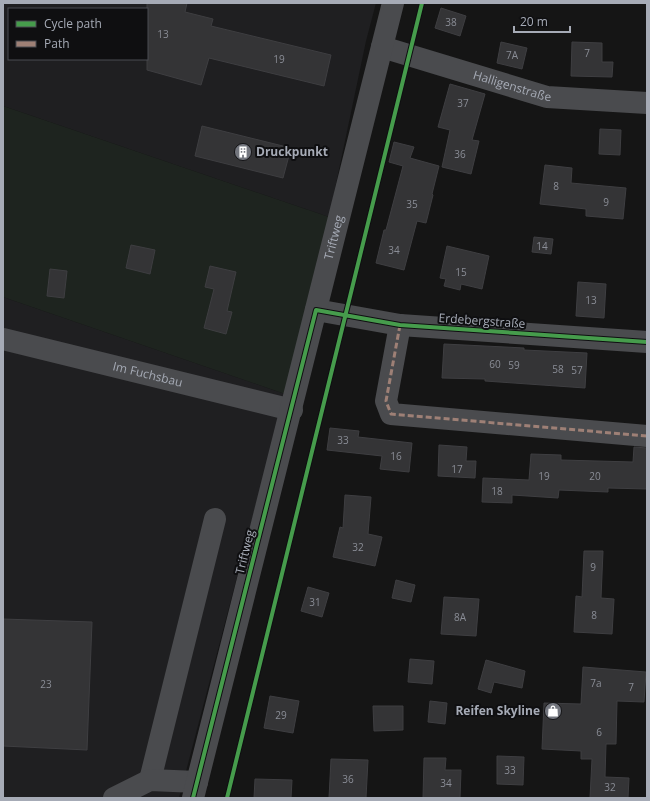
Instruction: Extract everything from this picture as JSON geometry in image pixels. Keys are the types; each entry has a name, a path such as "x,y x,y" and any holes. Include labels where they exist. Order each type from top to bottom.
{"street":[{"name":"Triftweg","path":"195,790 292,410 393,3"},
{"name":"Halligenstraße","path":"382,47 547,97 647,104"},
{"name":"Erdebergstraße","path":"316,310 400,325 647,342"},
{"path":"400,325 386,401 391,414 647,436"},
{"name":"Im Fuchsbau","path":"3,339 292,410"},
{"path":"150,780 215,519"},
{"path":"114,798 143,782 150,780 195,790"}],"shaded area":[{"path":"3,3 376,3 366,41 329,217 3,106"},
{"path":"3,106 329,217 285,394 3,297"},
{"path":"3,297 285,394 179,798 3,798"}],"building":[{"path":"147,3 187,3 185,12 213,19 211,26 331,55 324,86 209,58 201,85 147,70"},
{"path":"441,8 466,16 460,36 435,28"},
{"path":"501,42 527,48 522,69 497,63"},
{"path":"572,42 602,43 602,62 613,62 612,77 571,76"},
{"path":"450,84 485,94 472,140 479,141 471,174 442,167 450,130 438,127"},
{"name":"Druckpunkt","path":"202,126 291,148 283,178 195,156"},
{"path":"600,129 621,130 620,155 599,154"},
{"path":"394,142 414,147 410,158 439,166 426,223 417,221 404,270 376,263 403,166 389,162"},
{"path":"545,165 572,168 571,183 626,188 623,219 586,216 586,209 540,204"},
{"path":"534,237 553,239 551,254 532,252"},
{"path":"131,245 155,250 150,274 126,268"},
{"path":"447,246 489,256 482,289 461,284 460,290 444,286 446,279 440,278"},
{"path":"210,266 236,272 227,311 232,312 226,334 204,328 214,289 205,287"},
{"path":"50,269 67,271 64,298 47,296"},
{"path":"578,282 606,284 604,318 576,316"},
{"path":"444,344 587,353 585,388 485,381 485,379 442,378"},
{"path":"330,428 359,431 358,437 412,443 409,472 380,469 382,456 327,450"},
{"path":"439,445 467,447 466,461 476,461 475,478 438,476"},
{"path":"634,447 647,448 647,489 608,488 608,492 559,490 558,498 512,495 512,503 482,502 483,478 529,480 531,454 561,455 561,460 633,462"},
{"path":"345,495 371,497 368,534 382,537 375,566 333,557 340,527 343,528"},
{"path":"584,551 603,551 601,598 614,599 612,634 574,632 576,596 582,597"},
{"path":"396,580 415,585 411,602 392,598"},
{"path":"308,587 329,593 322,617 301,611"},
{"path":"444,597 479,599 476,636 441,634"},
{"path":"3,619 92,622 87,750 3,746"},
{"path":"410,659 434,661 432,684 408,682"},
{"path":"486,660 525,671 522,688 494,682 491,693 478,689"},
{"path":"583,667 646,672 644,702 617,701 616,744 606,744 605,777 629,778 628,798 590,798 592,759 581,759 581,751 542,749 544,703 581,704"},
{"path":"270,696 299,701 293,733 264,728"},
{"path":"430,701 447,703 445,724 428,722"},
{"path":"373,706 403,706 403,730 374,731"},
{"path":"497,756 524,757 523,785 497,784"},
{"path":"424,758 446,758 445,770 461,770 460,798 423,798"},
{"path":"331,759 368,760 366,798 329,798"},
{"path":"255,779 292,780 291,798 254,798"}],"marked path":[{"path":"400,325 386,401 391,414 647,436"}],"cycle path":[{"path":"227,798 422,3"},
{"path":"193,798 316,310 400,325 647,342"}],"place":[{"name":"Druckpunkt","path":"243,152"},
{"name":"Reifen Skyline","path":"553,711"}]}
